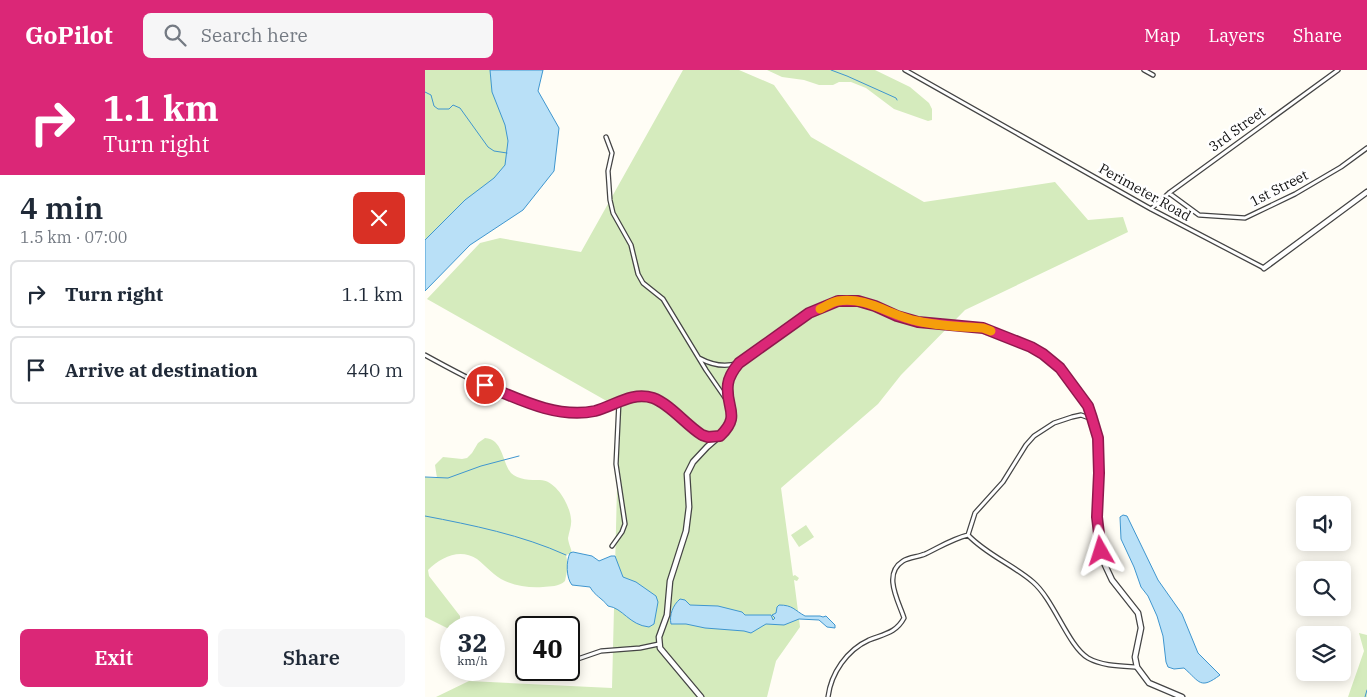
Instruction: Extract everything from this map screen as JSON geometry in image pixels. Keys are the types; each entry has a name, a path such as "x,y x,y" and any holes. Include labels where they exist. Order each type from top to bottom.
{"street":[{"name":"Perimeter Road","path":"905,70 1151,208 1264,268 1367,192"},
{"path":"1144,70 1153,75"},
{"name":"3rd Street","path":"1151,208 1338,70"},
{"path":"606,137 612,152 608,171 609,200 613,213 631,245 638,274 643,283 663,299 697,356 731,406"},
{"name":"1st Street","path":"1169,193 1199,215 1245,218 1295,194 1341,167 1367,148"},
{"path":"701,697 669,661 659,644 659,637 667,615 670,581 686,530 689,508 687,474 693,462 730,427 732,414 728,384 731,374 739,363 809,313 838,301 858,301 918,322 983,328 1031,347 1060,368 1088,406 1098,438 1099,478 1097,517 1101,551 1113,580 1138,613 1141,628 1135,657 1137,667 1149,683 1182,697"},
{"path":"425,355 454,372 522,401 543,407 573,412 595,411 634,397 644,396 653,398 702,435 708,437 720,436"},
{"path":"697,356 715,365 739,363"},
{"path":"612,546 625,524 616,464 619,401"},
{"path":"968,535 975,513 1003,482 1026,445 1034,436 1054,423 1071,417 1081,415 1092,419"},
{"path":"968,535 986,552 1017,570 1037,586 1055,610 1073,640 1087,657 1107,664 1137,667"},
{"path":"828,697 841,662 852,651 867,641 900,627 904,618 893,582 893,574 898,565 903,560 924,554 952,540 968,535"},
{"path":"580,658 601,650 640,648 659,644"}],"green space":[{"path":"425,70 497,70 520,153 425,253"},
{"path":"683,70 739,70 774,85 811,137 924,202 1055,182 1088,220 1123,217 1128,232 965,310 901,375 878,404 781,488 793,576 795,575 799,578 797,581 794,580 800,627 776,661 767,697 436,697 469,681 612,688 619,408 427,299 480,243 500,238 581,252"},
{"path":"767,70 875,70 910,87 929,103 932,109 932,120 928,121 894,109 866,88 851,82 819,85 804,80 782,77"},
{"path":"485,438 491,439 499,447 511,473 525,479 546,481 557,489 570,513 571,524 568,541 572,553 566,555 568,566 565,581 557,585 543,587 523,586 505,581 477,559 464,554 457,554 439,561 428,570 429,576 460,616 440,616 440,624 425,617 425,477 437,478 435,465 443,457 467,458 478,443"},
{"path":"806,525 814,537 799,547 791,535"},
{"path":"1359,633 1367,635 1367,697 1348,697 1364,651"}],"water":[{"path":"490,70 543,70 538,91 559,128 554,171 523,210 470,245 425,291 425,240 465,200 494,178 505,165 508,141 505,125 492,92"},
{"path":"1123,515 1127,516 1158,580 1182,614 1198,653 1220,675 1213,680 1204,683 1197,680 1184,668 1174,669 1168,667 1163,636 1157,616 1148,596 1141,587 1121,539 1120,517"},
{"path":"570,553 592,556 599,561 615,556 623,577 636,582 656,596 658,602 654,624 649,627 642,626 613,607 608,606 590,587 572,585 567,565"},
{"path":"680,599 685,600 690,605 718,606 742,612 745,615 771,615 773,620 775,618 772,615 776,613 779,605 787,606 805,616 826,616 835,625 835,628 827,627 819,620 799,619 784,625 766,624 751,633 686,624 671,624 672,610"}],"waterway":[{"path":"831,70 897,100"},
{"path":"425,92 431,95 434,106 438,109 449,109 453,105 460,108 488,147 494,151 507,153"},
{"path":"425,477 448,478 481,466 519,456"},
{"path":"425,516 514,536 566,555"},
{"path":"1365,697 1367,690"}],"slow traffic":[{"path":"820,309 838,301 858,301 918,322 983,328 991,331"}],"route":[{"path":"485,385 522,401 573,412 595,411 617,401 644,396 662,403 702,435 708,437 720,436 730,427 732,414 728,384 731,374 739,363 809,313 838,301 858,301 918,322 983,328 1012,338 1043,354 1060,368 1088,406 1098,438 1099,486 1097,517 1101,551"}]}
